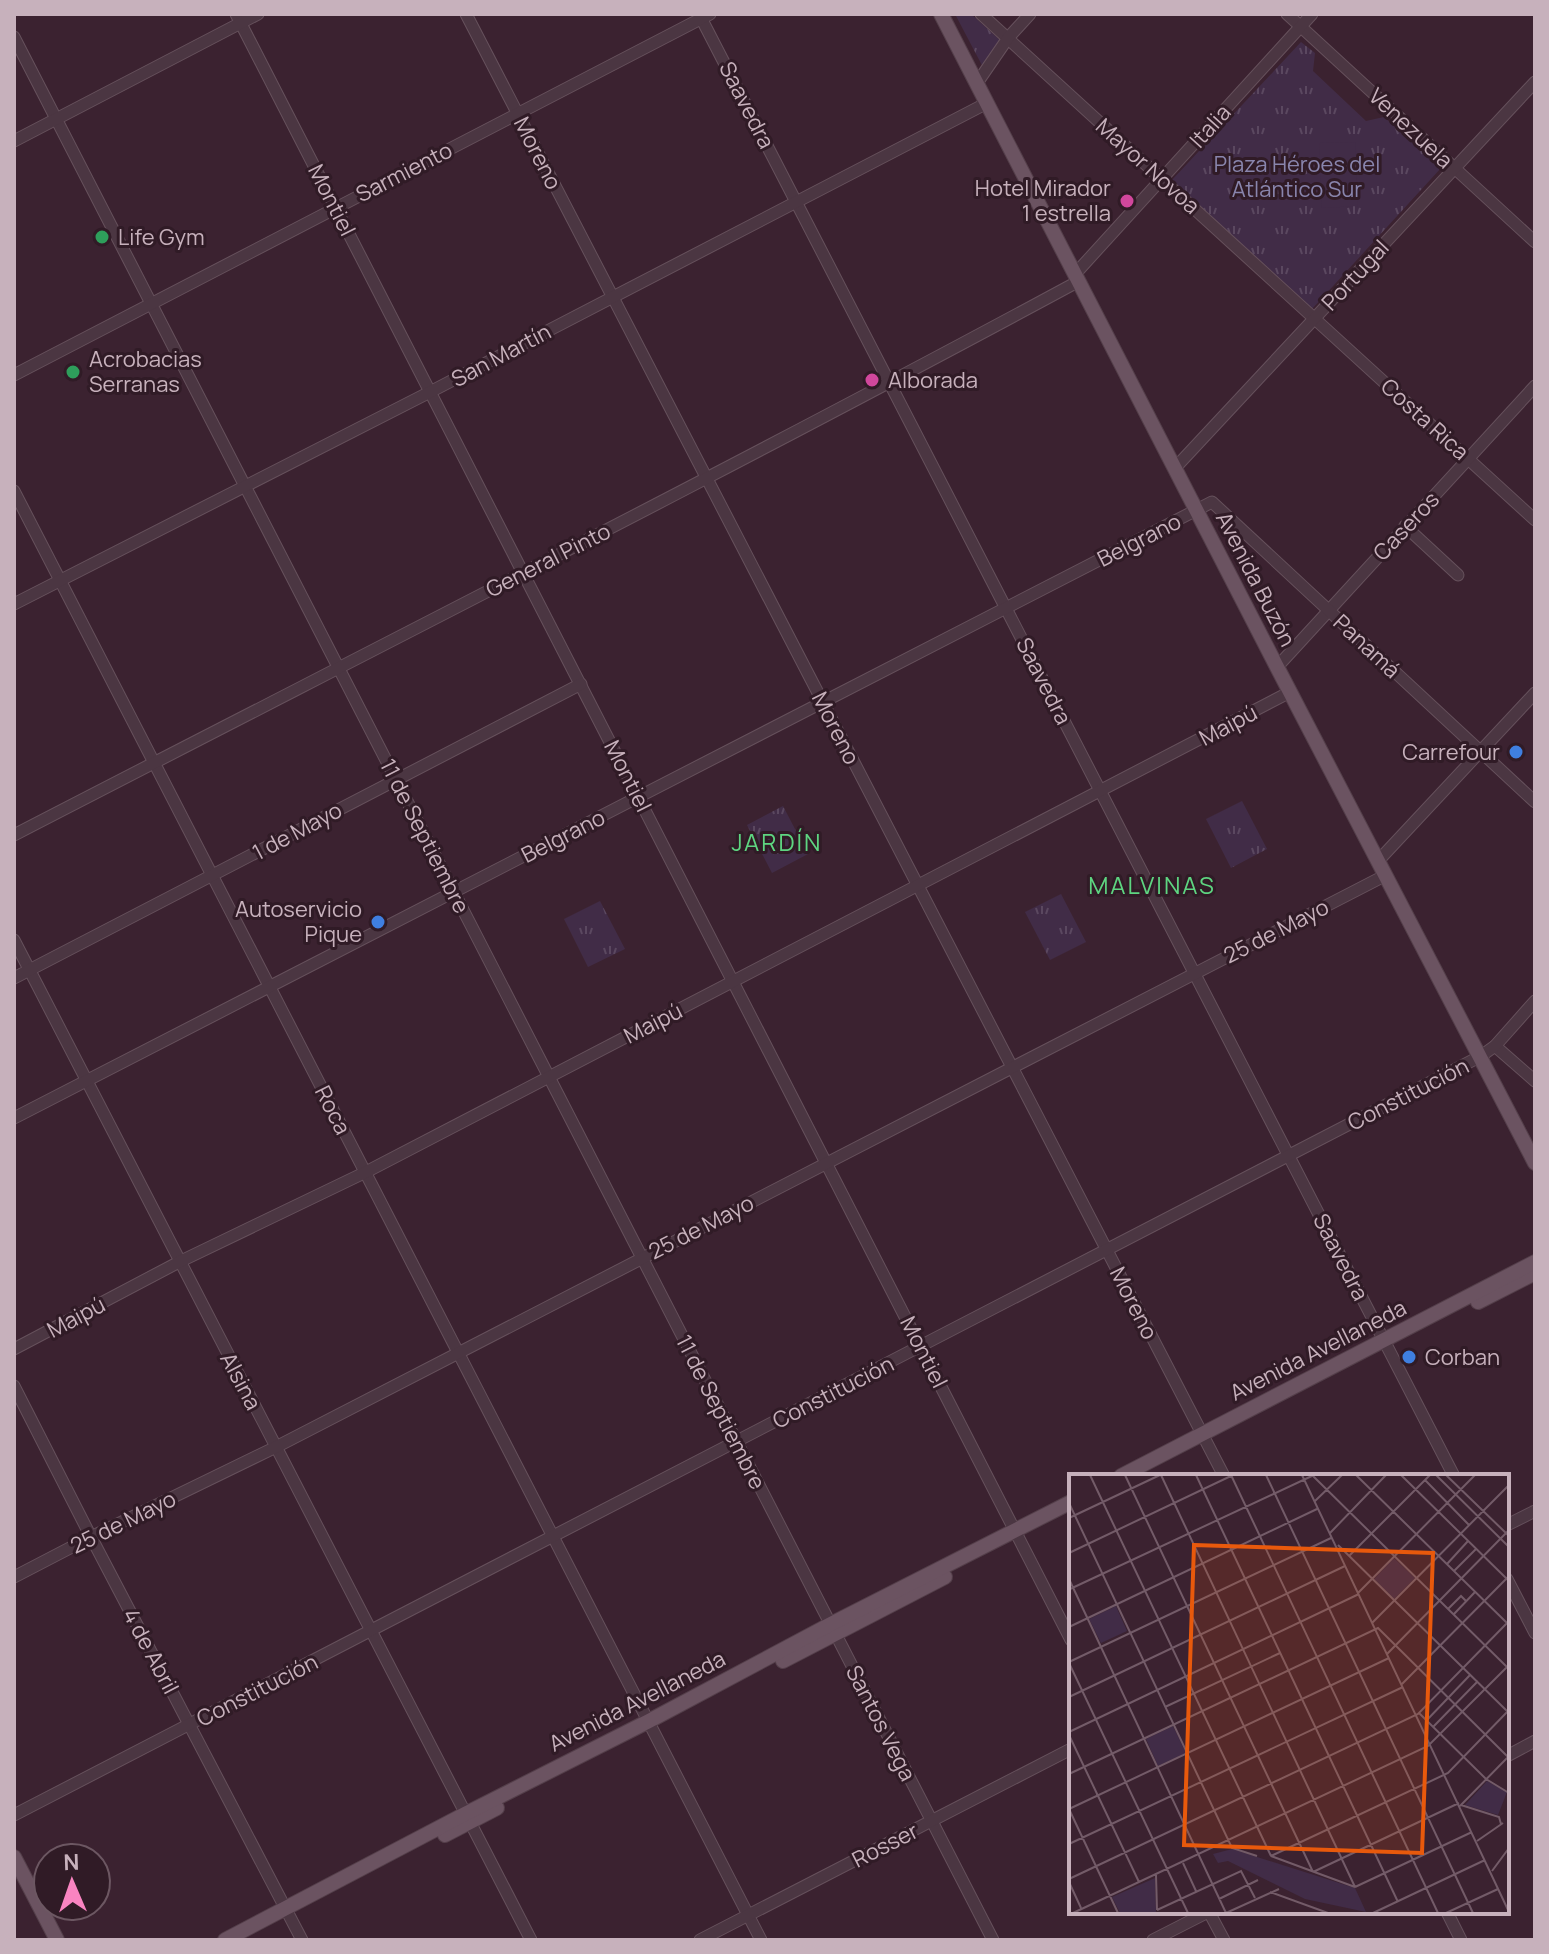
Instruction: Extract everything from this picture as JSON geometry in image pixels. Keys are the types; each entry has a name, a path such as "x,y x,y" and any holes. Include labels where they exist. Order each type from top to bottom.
{"main road":[{"name":"Avenida Buzón","path":"941,14 1535,1163"},
{"name":"Avenida Avellaneda","path":"1125,1474 1204,1438 1386,1344 1535,1262"},
{"name":"Avenida Avellaneda","path":"1386,1344 1535,1273"},
{"name":"Avenida Avellaneda","path":"1143,1474 1204,1438"},
{"name":"Avenida Avellaneda","path":"225,1940 287,1912 650,1725 1018,1534 1069,1503"},
{"name":"Avenida Avellaneda","path":"1018,1534 1069,1513"},
{"path":"14,1857 57,1940"},
{"name":"Avenida Avellaneda","path":"242,1940 287,1912"}],"street":[{"path":"14,141 238,19 258,14"},
{"name":"Moreno","path":"466,14 1223,1474"},
{"name":"Mayor Novoa","path":"981,14 1315,318"},
{"path":"977,83 1008,38 1030,14"},
{"name":"Venezuela","path":"1287,14 1535,242"},
{"name":"Italia","path":"1077,278 1162,178 1312,14"},
{"name":"Sarmiento","path":"14,375 704,15"},
{"name":"Saavedra","path":"704,15 796,202 1453,1474"},
{"name":"Montiel","path":"238,19 1069,1636"},
{"name":"11 de Septiembre","path":"14,37 833,1629"},
{"name":"Portugal","path":"1175,468 1535,82"},
{"name":"San Martín","path":"14,604 987,103"},
{"name":"General Pinto","path":"14,835 890,383 1077,278"},
{"name":"Costa Rica","path":"1315,318 1535,520"},
{"name":"Caseros","path":"1277,667 1535,386"},
{"name":"Roca","path":"14,491 761,1940"},
{"name":"Panamá","path":"1197,510 1212,502 1535,802"},
{"name":"Belgrano","path":"14,1118 1197,510"},
{"path":"1405,526 1458,575"},
{"name":"1 de Mayo","path":"14,978 581,684"},
{"name":"Maipú","path":"14,1349 179,1262 366,1172 1290,692"},
{"name":"25 de Mayo","path":"14,1577 276,1447 1194,973 1382,868 1535,693"},
{"name":"Alsina","path":"14,940 531,1940"},
{"name":"Constitución","path":"14,1815 1481,1056 1495,1046 1535,1001"},
{"path":"1495,1046 1535,1081"},
{"name":"4 de Abril","path":"14,1386 302,1940"},
{"path":"1509,1524 1535,1511"},
{"path":"1509,1583 1535,1633"},
{"name":"Santos Vega","path":"833,1629 993,1940"},
{"path":"1509,1755 1535,1741"},
{"name":"Rosser","path":"700,1940 1069,1750"},
{"path":"1153,1940 1205,1914"},
{"path":"1210,1914 1224,1940"},
{"path":"1448,1914 1461,1940"}],"green space":[{"path":"955,14 971,14 1002,42 985,71"},
{"name":"Plaza Héroes del Atlántico Sur","path":"1301,42 1315,53 1313,71 1366,121 1384,117 1441,168 1312,309 1172,180"},
{"path":"1355,142 1358,206 1322,208 1319,143"},
{"path":"1242,801 1267,849 1231,868 1206,819"},
{"path":"783,806 808,854 772,873 747,825"},
{"path":"1061,894 1086,942 1050,960 1025,912"},
{"path":"600,901 625,949 588,967 564,919"}],"place":[{"name":"Hotel Mirador 1 estrella","path":"1127,201"},
{"name":"Life Gym","path":"102,237"},
{"name":"Acrobacias Serranas","path":"73,372"},
{"name":"Alborada","path":"872,380"},
{"name":"Carrefour","path":"1516,752"},
{"name":"Autoservicio Pique","path":"378,922"},
{"name":"Corban","path":"1409,1357"}],"district":[{"name":"JARDÍN","path":"777,841"},
{"name":"MALVINAS","path":"1152,884"}]}
